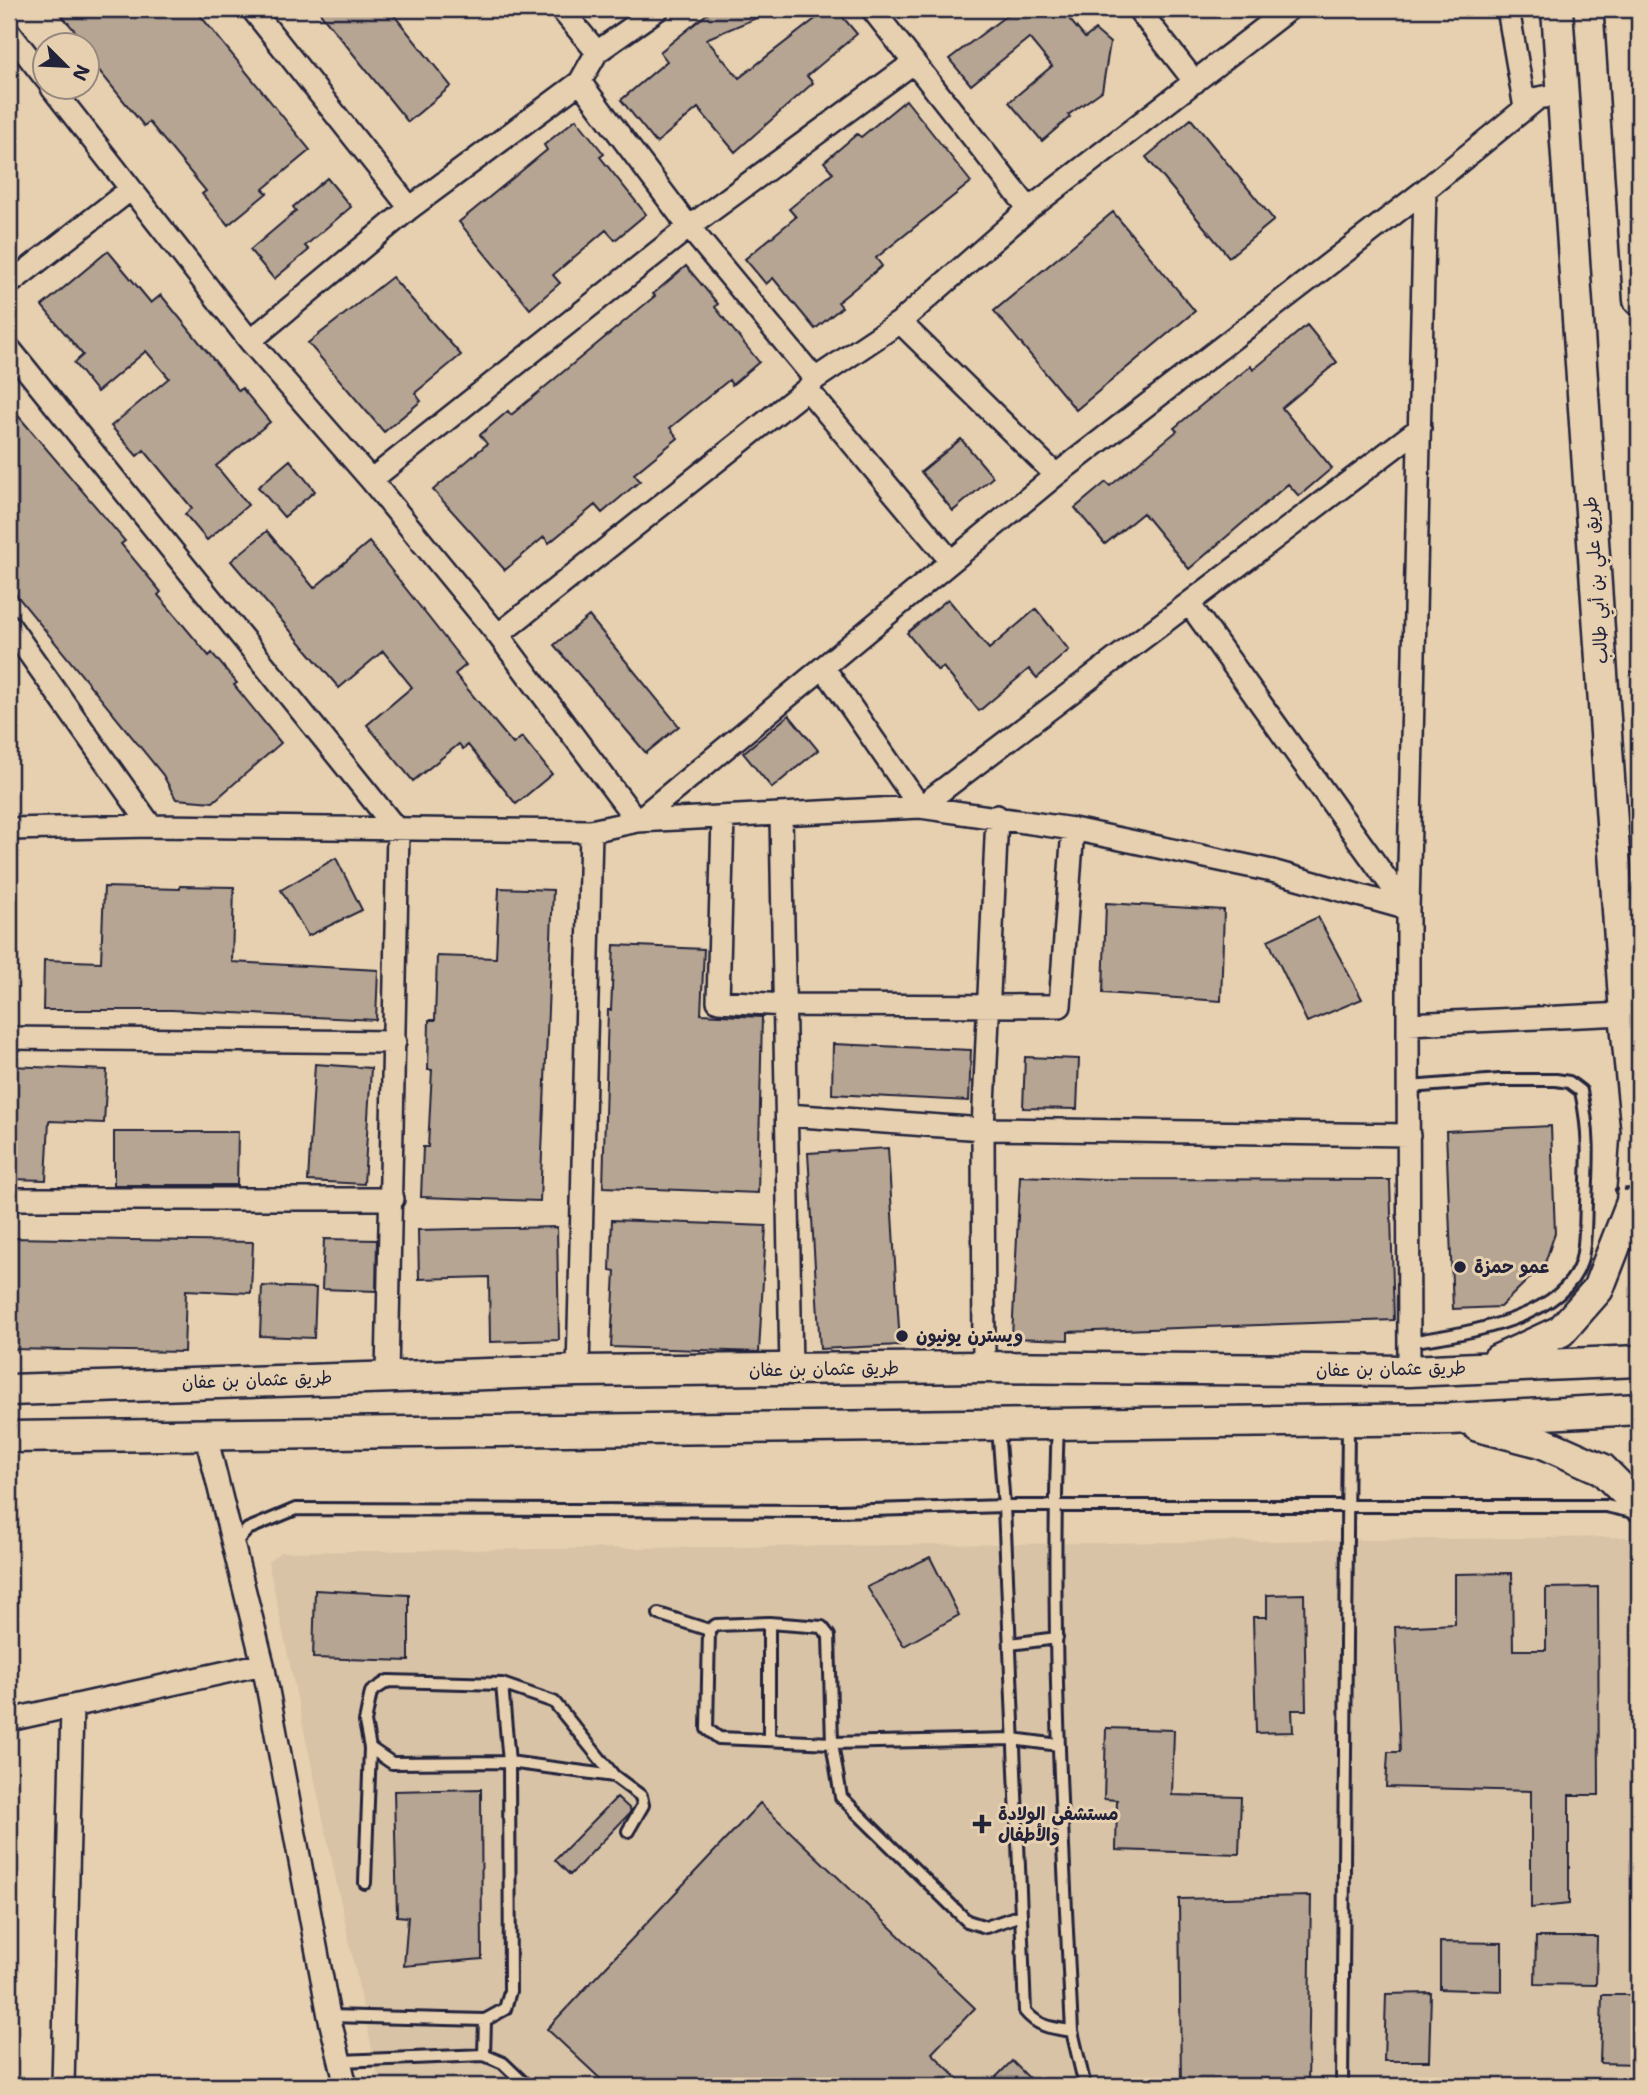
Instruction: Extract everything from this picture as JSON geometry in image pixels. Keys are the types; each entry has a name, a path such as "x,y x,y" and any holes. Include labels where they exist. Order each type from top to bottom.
{"main road":[{"name":"طريق علي بن أبي طالب","path":"1477,1368 1525,1350 1561,1331 1598,1289 1632,1202 1638,1138 1625,1014 1557,9"},
{"path":"1627,26 1632,79 1639,300"},
{"name":"طريق عثمان بن عفان","path":"9,1390 387,1375 984,1367 1409,1356 1477,1368 1639,1361"},
{"path":"9,1437 1451,1419 1639,1409"},
{"path":"1451,1419 1541,1442 1602,1469 1639,1506"}],"street":[{"path":"252,9 410,208"},
{"path":"561,9 597,52"},
{"path":"250,341 410,208 580,82 597,52 658,9"},
{"path":"872,9 1029,209"},
{"path":"1138,9 1195,82"},
{"path":"498,635 811,384 900,322 1029,209 1289,9"},
{"path":"1508,9 1525,108"},
{"path":"9,32 32,61"},
{"path":"371,480 690,227 913,63"},
{"path":"580,82 811,384 950,560"},
{"path":"637,821 1056,475 1425,190 1538,98 1562,94"},
{"path":"63,102 250,341 371,480 498,635 637,821"},
{"path":"9,284 131,189"},
{"path":"1409,1356 1408,909 1425,190"},
{"path":"900,322 1056,475"},
{"path":"9,348 398,831 393,1199 387,1375"},
{"path":"920,807 1190,605 1420,428"},
{"path":"1190,605 1408,909"},
{"path":"9,625 151,825"},
{"path":"824,668 920,807"},
{"path":"9,829 151,825 398,831 591,831 637,821 920,807 1073,829 1272,872 1408,909"},
{"path":"781,814 791,1370"},
{"path":"984,1367 983,1129 997,816"},
{"path":"723,817 718,1001 785,1004 1060,1006 1073,829"},
{"path":"578,1371 591,831"},
{"path":"1408,1024 1625,1014"},
{"path":"9,1038 395,1042"},
{"path":"787,1115 983,1129 1409,1135"},
{"path":"9,1199 393,1199"},
{"path":"206,1436 263,1664 329,2016 346,2086"},
{"path":"9,1720 263,1664"},
{"path":"63,2086 72,1706"}],"lane":[{"path":"1409,1087 1500,1080 1569,1082 1581,1091 1590,1132 1581,1261 1561,1291 1524,1314 1409,1356"},
{"path":"1342,2086 1348,1420"},
{"path":"1058,1424 1055,1507 1059,1745 1072,2031 1084,2086"},
{"path":"998,1425 1004,1506 1025,2011 1034,2021 1045,2027 1072,2031"},
{"path":"233,1546 248,1529 296,1509 839,1511 1004,1506 1347,1505 1606,1506 1639,1513"},
{"path":"659,1614 709,1630"},
{"path":"709,1630 716,1625 769,1623 822,1627 829,1636 832,1743 841,1797 967,1921 986,1927 1021,1915"},
{"path":"769,1623 769,1740"},
{"path":"709,1630 707,1729 719,1738 832,1743 1012,1739 1059,1745"},
{"path":"1010,1644 1056,1638"},
{"path":"365,1883 370,1748 365,1722 371,1692 388,1681 502,1684 554,1702 614,1776 641,1796 643,1805 628,1831"},
{"path":"329,2016 485,2020 505,2009 510,1991 509,1762 502,1684"},
{"path":"370,1748 392,1763 509,1762 614,1776"},
{"path":"1638,1759 1639,1928"},
{"path":"484,2055 485,2020"},
{"path":"341,2061 484,2055 503,2063 527,2086"}],"path":[{"path":"1614,1189 1639,1188"}],"shaded area":[{"name":"مستشفى الولادة والأطفال","path":"1626,1537 1639,1549 1639,2086 380,2086 268,1562 280,1552"}],"building":[{"path":"56,9 195,9 310,150 263,189 267,193 228,225 202,194 206,191 149,122 144,126 102,74 102,32 76,32"},
{"path":"317,9 389,9 451,86 408,122"},
{"path":"713,9 778,9 706,39 739,78 828,9 836,9 857,34 807,76 813,83 735,152 698,108 656,143 621,100 667,61 660,52"},
{"path":"1015,9 1061,9 1085,38 1095,30 1110,43 1102,91 1068,115 1070,117 1042,141 1009,102 1052,66 1029,38 971,85 949,59"},
{"path":"906,100 971,182 876,258 882,266 838,302 842,307 815,329 773,278 766,284 745,259 796,217 789,209 833,173 824,162 857,134 861,137"},
{"path":"576,119 604,154 600,157 646,214 615,240 606,230 553,275 560,283 530,309 459,222 547,150 544,145"},
{"path":"1191,119 1274,220 1229,257 1146,157"},
{"path":"327,178 351,207 305,246 309,250 274,279 250,250 296,211 293,207"},
{"path":"1113,212 1195,311 1076,410 994,311"},
{"path":"108,251 151,303 161,295 239,391 242,388 270,422 216,466 248,505 207,540 185,514 192,508 144,450 137,456 111,426 169,378 146,351 97,392 74,363 83,355 42,306"},
{"path":"686,266 718,304 715,307 759,362 732,385 729,380 670,428 678,438 634,474 640,481 602,513 595,505 549,543 544,537 505,570 433,490 487,444 480,435 508,411 511,415 655,296 653,294"},
{"path":"392,277 461,355 415,393 421,401 384,432 308,343"},
{"path":"1307,325 1337,362 1282,408 1332,468 1299,496 1288,484 1189,569 1143,513 1105,544 1075,508 1106,482 1110,486 1177,431 1174,428 1204,403 1251,366 1253,370"},
{"path":"9,405 125,541 121,544 161,592 158,595 209,656 212,653 237,683 234,685 281,743 213,802 176,799 163,775 9,586"},
{"path":"961,439 993,477 953,511 921,472"},
{"path":"290,460 315,491 284,517 258,487"},
{"path":"267,531 314,588 369,542 466,665 455,674 513,744 522,737 552,774 516,804 468,745 463,749 459,744 413,781 367,725 412,687 383,651 339,688 231,561"},
{"path":"948,599 989,649 1036,609 1069,650 1037,678 1029,669 979,711 943,667 938,671 907,633"},
{"path":"589,616 679,726 646,753 554,645"},
{"path":"789,715 818,750 772,788 743,753"},
{"path":"336,858 362,910 308,936 281,890"},
{"path":"180,886 234,887 232,962 378,970 376,1020 172,1010 43,1010 44,960 101,962 104,887 180,889"},
{"path":"499,888 553,890 540,1201 421,1197 423,1147 428,1147 432,1070 428,1070 429,1020 435,1020 437,956 496,958"},
{"path":"1106,903 1224,910 1221,1001 1103,993"},
{"path":"1318,917 1362,999 1307,1022 1268,940"},
{"path":"614,945 704,949 701,1014 762,1017 758,1193 603,1187 608,1010 611,1010"},
{"path":"833,1044 971,1050 969,1101 832,1094"},
{"path":"1025,1057 1079,1059 1077,1109 1023,1108"},
{"path":"315,1064 371,1068 364,1184 308,1181"},
{"path":"9,1066 107,1070 104,1123 49,1121 46,1180 9,1179"},
{"path":"1551,1126 1555,1233 1545,1263 1500,1307 1453,1309 1446,1131"},
{"path":"114,1132 238,1132 237,1185 114,1185"},
{"path":"888,1148 900,1345 820,1349 808,1153"},
{"path":"1020,1176 1098,1179 1390,1180 1394,1320 1068,1332 1068,1340 1012,1338"},
{"path":"612,1220 766,1226 759,1352 611,1347 615,1271 610,1270"},
{"path":"557,1227 559,1340 490,1342 489,1277 419,1279 418,1230"},
{"path":"9,1238 253,1242 251,1293 186,1290 184,1352 9,1349"},
{"path":"324,1239 377,1240 376,1291 322,1289"},
{"path":"262,1286 316,1288 314,1338 260,1336"},
{"path":"930,1557 959,1615 904,1646 867,1587"},
{"path":"1512,1573 1513,1650 1546,1650 1546,1588 1598,1587 1599,1795 1569,1795 1569,1904 1531,1908 1531,1791 1386,1787 1388,1752 1400,1752 1395,1627 1455,1624 1455,1574"},
{"path":"315,1590 409,1595 409,1661 313,1658"},
{"path":"1304,1594 1306,1710 1292,1710 1293,1732 1256,1733 1253,1617 1267,1617 1267,1595"},
{"path":"1106,1728 1174,1730 1172,1795 1241,1797 1239,1854 1116,1850 1117,1800 1104,1799"},
{"path":"481,1789 482,1959 404,1966 408,1917 397,1916 394,1791"},
{"path":"617,1797 631,1810 629,1814 570,1875 555,1860"},
{"path":"760,1803 975,2008 932,2053 965,2086 608,2086 547,2029"},
{"path":"1311,1896 1308,2086 1181,2086 1179,1899"},
{"path":"1536,1937 1597,1937 1596,1985 1535,1984"},
{"path":"1440,1942 1502,1943 1502,1991 1440,1989"},
{"path":"1431,1993 1429,2061 1384,2061 1386,1994"},
{"path":"1602,1995 1639,1995 1639,2064 1600,2063"},
{"path":"1012,2061 1037,2086 987,2086"}],"place":[{"name":"عمو حمزة","path":"1460,1267"},
{"name":"ويسترن يونيون","path":"902,1336"},
{"name":"مستشفى الولادة والأطفال","path":"982,1824"}]}
